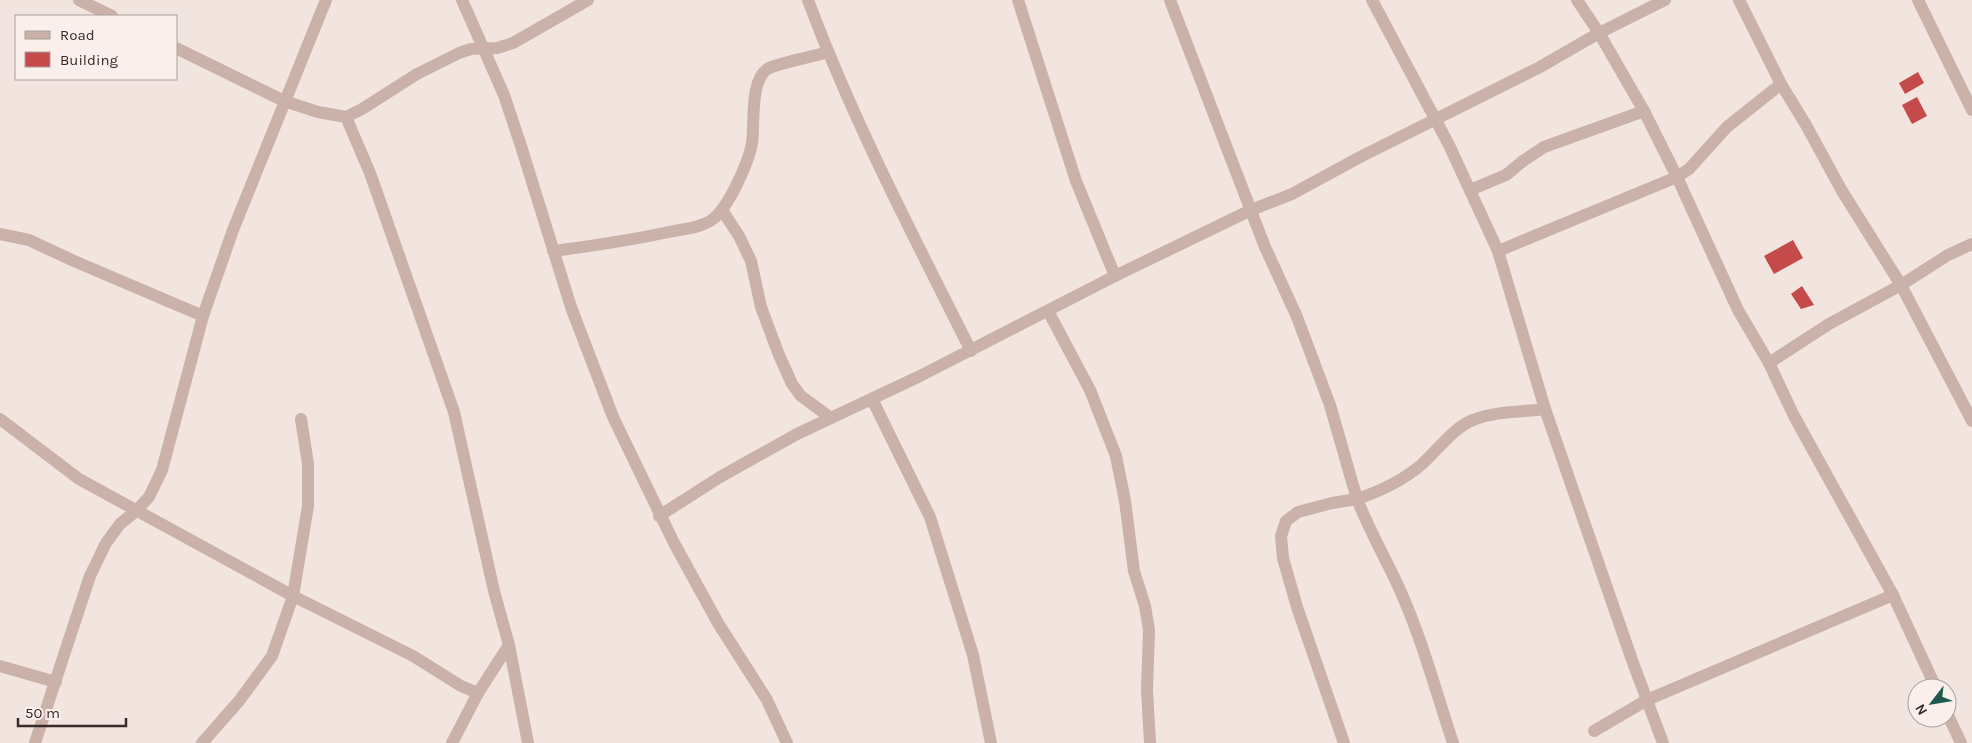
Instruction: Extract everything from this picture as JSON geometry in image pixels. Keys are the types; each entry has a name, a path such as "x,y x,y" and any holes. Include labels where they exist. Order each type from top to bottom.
{"street":[{"path":"79,0 110,15"},
{"path":"35,743 56,682 74,620 94,568 106,543 120,524 136,511 149,496 162,470 203,316 233,230 326,0"},
{"path":"462,0 504,95 571,307 613,417 659,516 718,623 767,700 788,743"},
{"path":"178,49 284,101 318,112 346,116 362,109 440,62 471,49 497,48 513,43 588,0"},
{"path":"808,0 828,52 878,164 971,351"},
{"path":"1018,0 1076,182 1115,276"},
{"path":"1170,0 1265,247 1297,317 1330,405 1357,499 1400,591 1425,657 1453,743"},
{"path":"1372,0 1449,145 1498,251 1545,409 1632,660 1663,743"},
{"path":"1577,0 1599,33 1644,111 1738,310 1770,363 1794,416 1893,596 1931,678"},
{"path":"659,516 720,478 797,434 971,351 1115,276 1251,210 1292,194 1434,119 1540,67 1599,33 1665,0"},
{"path":"1739,0 1781,84 1842,191 1901,285 1972,421"},
{"path":"1918,0 1972,110"},
{"path":"553,251 617,243 697,227 712,220 722,210 748,161 752,141 756,88 761,76 768,69 828,52"},
{"path":"1498,251 1677,178 1689,169 1728,126 1781,84"},
{"path":"1470,190 1506,176 1523,161 1544,147 1644,111"},
{"path":"346,116 370,172 454,412 494,592 509,645 528,743"},
{"path":"722,210 739,236 751,261 761,307 778,355 792,384 804,399 831,418"},
{"path":"0,234 28,240 74,262 203,316"},
{"path":"1770,363 1829,324 1972,244"},
{"path":"1048,311 1090,390 1116,456 1125,501 1134,572 1145,606 1149,630 1147,690 1150,743"},
{"path":"872,399 930,517 973,655 991,743"},
{"path":"1344,743 1297,607 1283,558 1280,536 1286,521 1298,512 1357,499 1389,488 1420,466 1464,425 1473,420 1488,416 1545,409"},
{"path":"0,419 79,478 136,511 293,596 413,656 461,686 478,693"},
{"path":"202,743 239,700 272,656 293,596 308,506 308,464 301,419"},
{"path":"1594,731 1647,700 1893,596"},
{"path":"452,743 478,693 509,645"},
{"path":"0,666 56,682"},
{"path":"1954,728 1961,743"}],"building":[{"path":"1918,72 1924,83 1905,94 1899,83"},
{"path":"1917,97 1927,116 1912,124 1902,105"},
{"path":"1793,240 1803,258 1774,274 1764,256"},
{"path":"1802,286 1814,305 1801,309 1791,294"}]}
